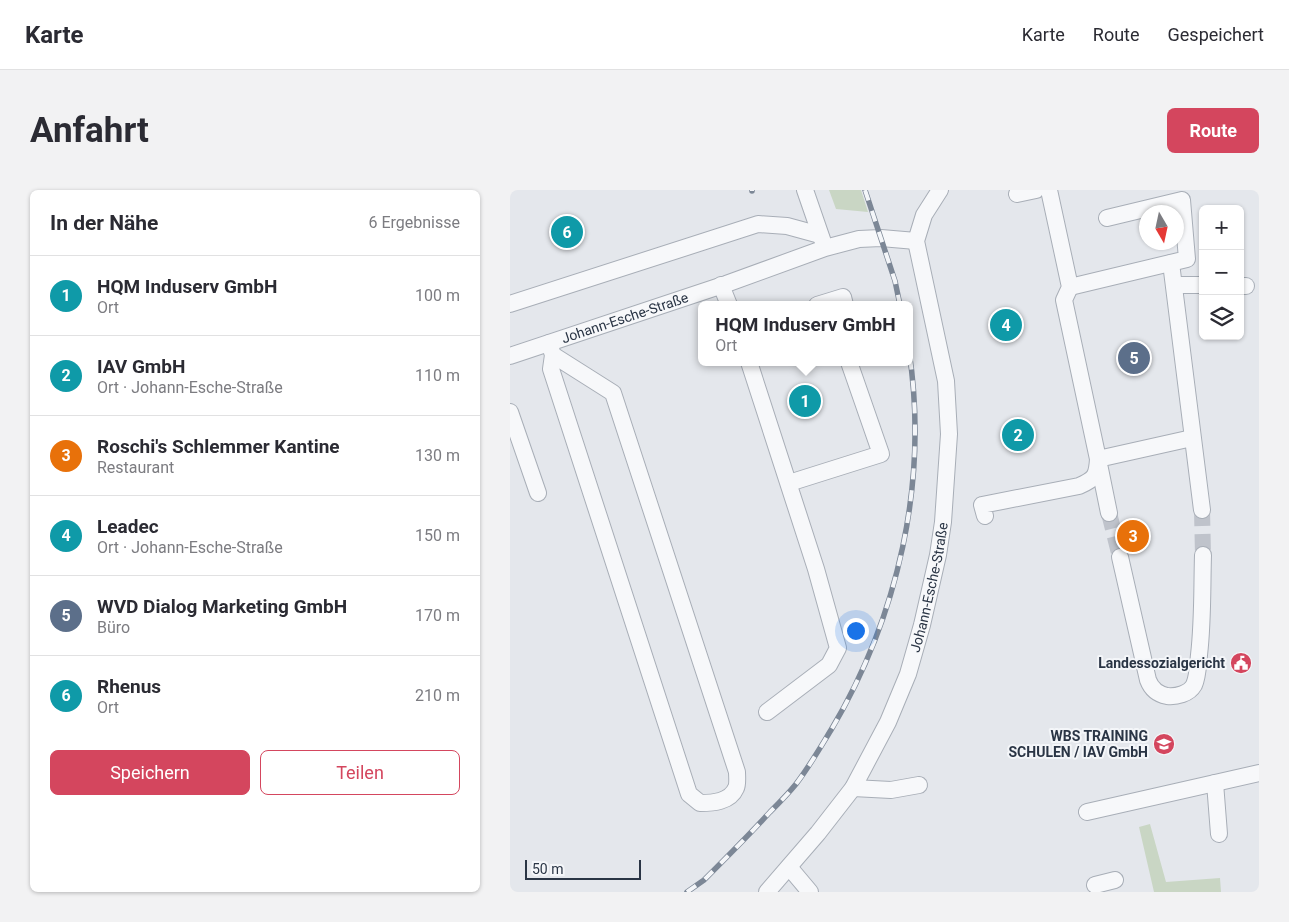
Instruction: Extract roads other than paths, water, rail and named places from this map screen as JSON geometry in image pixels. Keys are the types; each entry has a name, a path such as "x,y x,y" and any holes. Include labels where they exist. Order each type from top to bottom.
{"street":[{"path":"805,190 823,242"},
{"name":"Johann-Esche-Straße","path":"768,892 853,788 888,722 908,674 926,607 938,555 943,522 949,434 948,405 941,353 916,241 924,215 940,190"},
{"path":"1017,194 1036,190"},
{"path":"1049,190 1070,287 1064,300 1110,513"},
{"path":"1070,287 1187,259 1182,200 1107,218"},
{"path":"510,304 758,224 787,226 823,242"},
{"name":"Johann-Esche-Straße","path":"510,356 551,349 722,285 823,242 881,238 916,241"},
{"path":"1171,263 1202,510"},
{"path":"1174,284 1199,285"},
{"path":"722,285 728,301"},
{"path":"830,301 843,297 844,301"},
{"path":"551,349 613,392 737,772 737,788 727,799 714,803 700,804 689,794 551,369 551,349"},
{"path":"750,366 816,569 838,648 829,665 767,712"},
{"path":"789,484 881,454 850,366"},
{"path":"510,412 538,492"},
{"path":"1098,459 1192,438"},
{"path":"985,516 982,505 1079,486 1091,481 1097,471 1098,459"},
{"path":"1120,557 1148,680 1151,688 1169,696 1182,695 1193,686 1197,672 1202,629 1203,555"},
{"path":"1087,812 1259,772"},
{"path":"1215,783 1219,834"},
{"path":"853,788 891,790 919,785"},
{"path":"790,867 810,892"},
{"path":"1095,885 1115,880"}],"tunnel":[{"path":"1202,510 1203,555"},
{"path":"1109,513 1120,557"}],"railway":[{"path":"865,190 895,281 899,301"},
{"path":"687,892 704,880 796,784 831,730 854,687 874,642 890,595 903,547 911,499 915,450 914,400 911,366"}],"place":[{"name":"Rhenus","path":"567,232"},
{"name":"Leadec","path":"1006,325"},
{"name":"WVD Dialog Marketing GmbH","path":"1134,358"},
{"name":"HQM Induserv GmbH","path":"805,401"},
{"name":"IAV GmbH","path":"1018,435"},
{"name":"Roschi's Schlemmer Kantine","path":"1133,536"},
{"name":"Landessozialgericht","path":"1241,663"},
{"name":"WBS TRAINING SCHULEN / IAV GmbH","path":"1164,744"}]}
